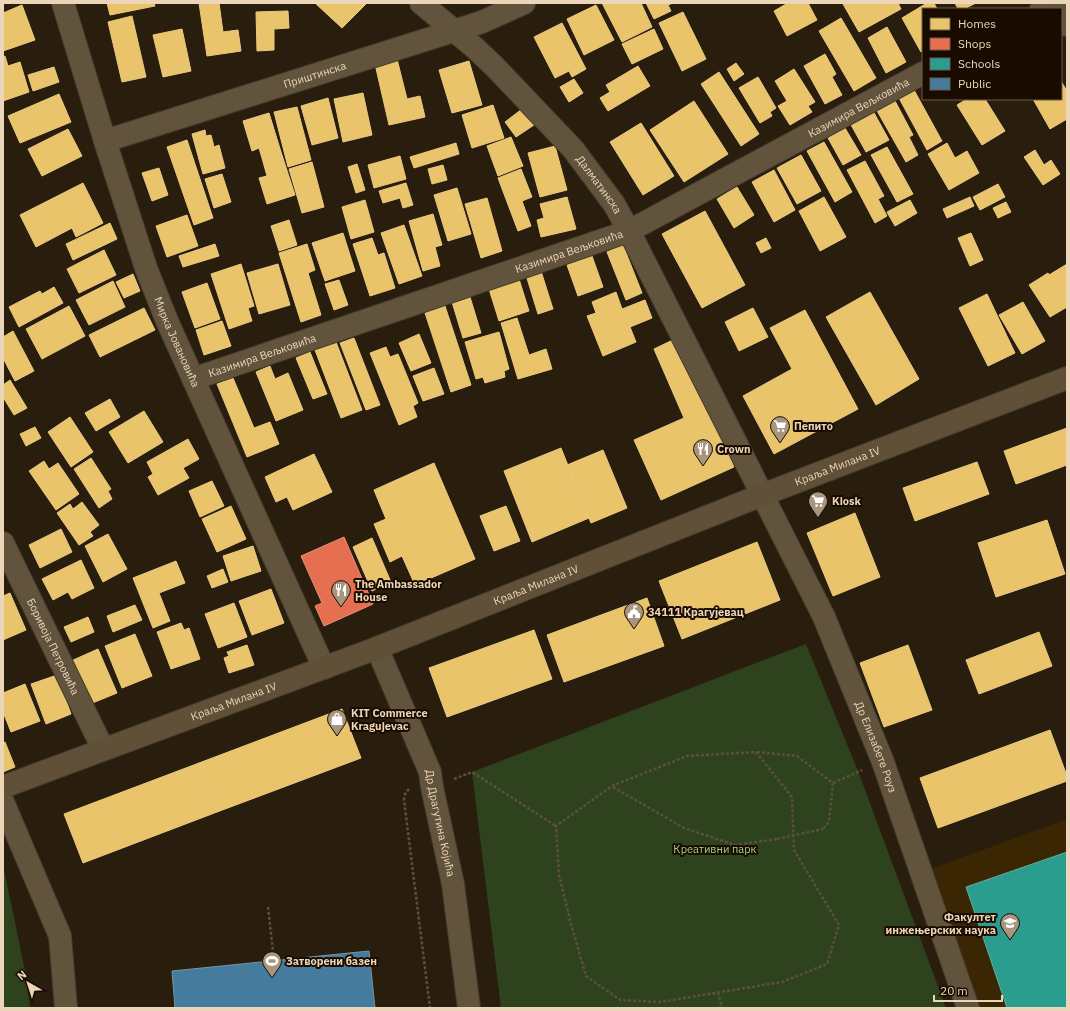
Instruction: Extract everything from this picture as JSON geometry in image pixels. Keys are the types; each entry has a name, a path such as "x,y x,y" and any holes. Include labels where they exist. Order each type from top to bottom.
{"main road":[{"name":"Краља Милана IV","path":"3,787 377,648 762,495 1067,378"}],"street":[{"name":"Мирка Јовановића","path":"63,3 146,268 167,321 324,668"},
{"name":"Далматинска","path":"421,3 475,48 495,67 573,149 614,204 762,495"},
{"name":"Приштинска","path":"105,141 482,22 524,3"},
{"path":"1043,8 1054,3"},
{"path":"1062,16 1067,25"},
{"name":"Казимира Вељковића","path":"193,379 629,231 922,74"},
{"name":"Др Елизабете Роуз","path":"762,495 824,617 880,755 968,1008"},
{"name":"Боривоја Петровића","path":"3,543 103,749"},
{"name":"Др Драгутина Којића","path":"377,648 430,772 453,884 469,1008"},
{"path":"3,802 60,936 66,1008"}],"path":[{"path":"556,826 612,786 687,756 756,752 797,756 833,784"},
{"path":"556,826 559,875 586,976 620,1000 660,1002 782,982 827,964 838,925 794,850 792,797 756,752"},
{"path":"833,784 858,771"},
{"path":"430,1008 404,800 408,789 432,787 472,772 556,826"},
{"path":"612,786 684,828 735,845 777,839 823,829 830,822 833,784"},
{"path":"268,907 274,960"},
{"path":"718,992 722,1008"}],"shaded area":[{"name":"Факултет инжењерских наука","path":"1067,819 1067,1008 979,1008 925,871"}],"green space":[{"name":"Креативни парк","path":"806,644 858,771 946,1008 501,1008 472,772"},
{"path":"3,864 26,976 30,1008 3,1008"}],"building: Homes":[{"path":"107,3 154,3 155,6 110,15"},
{"path":"199,3 219,3 223,32 238,30 241,51 207,56"},
{"path":"315,3 364,3 366,4 342,28"},
{"path":"602,3 641,3 652,27 622,42"},
{"path":"646,3 673,3 668,5 671,11 654,19"},
{"path":"788,3 808,3 817,20 787,36 774,11"},
{"path":"898,3 901,9 859,32 843,4"},
{"path":"927,3 934,3 936,8 922,8 922,52 921,52 902,18"},
{"path":"955,3 976,3 966,8 958,8"},
{"path":"22,5 35,40 3,51 3,13"},
{"path":"596,5 614,40 584,55 567,19"},
{"path":"288,11 289,28 274,29 274,50 257,51 256,12"},
{"path":"683,12 706,59 682,71 659,23"},
{"path":"132,16 146,77 122,82 108,22"},
{"path":"841,18 876,78 854,91 819,31"},
{"path":"562,23 586,69 572,77 569,71 555,78 534,37"},
{"path":"887,27 906,62 886,73 868,38"},
{"path":"182,29 191,71 163,77 153,35"},
{"path":"654,29 663,49 632,64 622,44"},
{"path":"825,54 836,74 832,77 842,95 825,104 804,66"},
{"path":"5,56 8,66 20,62 29,92 3,101 3,57"},
{"path":"397,59 407,99 420,96 425,117 389,125 375,64"},
{"path":"469,61 482,105 452,113 439,70"},
{"path":"736,63 744,74 734,81 727,69"},
{"path":"638,66 650,86 608,111 600,98 610,92 606,85"},
{"path":"54,67 59,82 33,91 28,75"},
{"path":"794,69 815,102 808,106 812,112 790,125 778,106 787,101 775,81"},
{"path":"719,72 759,134 741,146 701,84"},
{"path":"758,77 776,108 770,112 772,116 760,123 739,88"},
{"path":"574,79 583,93 569,102 560,87"},
{"path":"1062,83 1067,91 1067,119 1050,129 1034,100 1062,100"},
{"path":"914,90 942,141 927,150 899,98"},
{"path":"363,93 372,135 343,142 334,99"},
{"path":"59,94 71,122 20,143 8,116"},
{"path":"328,98 338,138 312,145 301,106"},
{"path":"894,99 913,135 909,137 918,155 906,162 876,109"},
{"path":"965,100 986,100 1005,131 982,145 957,105"},
{"path":"694,101 728,154 684,182 650,130"},
{"path":"493,105 504,138 472,148 462,115"},
{"path":"297,107 311,160 288,167 274,112"},
{"path":"522,109 534,125 516,137 505,122"},
{"path":"873,111 889,140 866,152 850,123"},
{"path":"269,113 281,152 262,158 259,148 252,151 243,121"},
{"path":"641,123 674,176 643,195 610,142"},
{"path":"845,128 861,155 843,165 828,138"},
{"path":"68,129 82,156 42,176 28,149"},
{"path":"205,130 206,136 211,135 214,147 219,145 225,168 203,174 192,134"},
{"path":"511,137 523,166 498,176 487,146"},
{"path":"187,140 213,218 194,225 167,147"},
{"path":"824,142 852,192 835,202 807,151"},
{"path":"456,143 459,154 414,168 410,157"},
{"path":"947,143 955,158 967,151 979,173 949,190 928,154"},
{"path":"555,146 567,190 540,197 528,153"},
{"path":"887,147 913,194 897,202 871,155"},
{"path":"1035,150 1044,165 1051,160 1060,174 1043,185 1024,157"},
{"path":"281,152 295,195 267,204 259,178 267,176 262,158"},
{"path":"801,155 821,191 797,204 777,168"},
{"path":"400,156 406,179 374,188 368,165"},
{"path":"865,161 884,196 878,199 887,216 875,223 847,170"},
{"path":"312,162 324,207 302,213 289,169"},
{"path":"357,164 365,190 356,193 348,167"},
{"path":"443,165 447,180 432,184 428,169"},
{"path":"159,168 168,195 152,201 142,173"},
{"path":"521,169 532,197 522,201 531,226 518,231 498,178"},
{"path":"774,170 795,210 774,222 752,182"},
{"path":"222,174 231,202 214,208 205,179"},
{"path":"83,183 103,223 76,237 72,228 36,247 20,215"},
{"path":"406,183 413,205 403,208 400,198 383,203 379,191"},
{"path":"998,184 1005,197 980,210 973,197"},
{"path":"737,187 754,215 734,228 717,199"},
{"path":"457,188 471,234 448,241 434,195"},
{"path":"567,197 576,229 541,237 537,220 544,218 540,204"},
{"path":"824,197 846,237 820,251 799,211"},
{"path":"970,197 974,206 947,218 943,209"},
{"path":"487,198 502,251 481,258 465,204"},
{"path":"365,200 374,232 351,239 342,207"},
{"path":"910,200 917,213 895,226 887,212"},
{"path":"1006,202 1011,212 998,218 993,208"},
{"path":"705,211 745,285 702,308 662,234"},
{"path":"433,214 442,245 435,247 440,266 423,271 409,221"},
{"path":"187,215 198,246 167,257 156,226"},
{"path":"289,220 297,245 279,251 271,226"},
{"path":"110,223 117,239 73,260 66,244"},
{"path":"404,225 422,276 399,284 381,233"},
{"path":"343,233 355,271 325,281 312,243"},
{"path":"971,233 983,260 970,266 958,238"},
{"path":"372,238 378,255 384,253 395,288 370,296 353,244"},
{"path":"766,238 771,248 761,253 756,243"},
{"path":"215,244 219,256 183,267 179,256"},
{"path":"307,244 315,270 308,273 321,315 301,322 279,253"},
{"path":"623,245 642,293 626,300 607,252"},
{"path":"104,250 116,275 79,293 67,269"},
{"path":"592,256 603,287 578,296 567,265"},
{"path":"241,264 254,306 248,308 252,321 229,329 211,274"},
{"path":"278,264 290,305 259,314 247,273"},
{"path":"1067,264 1067,302 1049,275"},
{"path":"541,271 553,309 538,314 526,275"},
{"path":"1048,273 1067,302 1067,307 1050,317 1029,285"},
{"path":"133,274 140,291 124,298 116,282"},
{"path":"519,279 529,311 499,321 489,289"},
{"path":"339,280 348,305 334,310 325,284"},
{"path":"113,281 125,307 89,325 76,300"},
{"path":"207,283 220,319 195,328 182,292"},
{"path":"54,287 63,303 19,327 9,307 40,291 42,294"},
{"path":"616,292 622,309 645,300 652,318 630,327 636,342 603,356 587,316 596,313 592,302"},
{"path":"870,292 919,379 876,405 826,317"},
{"path":"987,294 1015,353 988,366 959,308"},
{"path":"470,297 481,333 463,338 452,302"},
{"path":"1023,302 1045,341 1022,354 999,315"},
{"path":"69,306 85,336 42,359 26,329"},
{"path":"445,306 471,385 451,392 425,313"},
{"path":"144,308 155,330 100,357 89,335"},
{"path":"753,308 768,337 739,351 725,322"},
{"path":"805,310 858,409 774,454 743,396 792,369 770,328"},
{"path":"517,318 529,355 546,349 552,369 518,379 501,323"},
{"path":"222,321 231,346 204,355 196,330"},
{"path":"13,331 34,371 15,381 3,358 3,337"},
{"path":"499,332 509,369 504,371 505,377 485,383 483,377 476,379 465,342"},
{"path":"419,334 431,363 411,371 399,343"},
{"path":"354,338 380,405 366,410 340,343"},
{"path":"677,338 734,467 661,500 634,440 684,418 654,349"},
{"path":"336,342 362,410 341,418 315,350"},
{"path":"386,347 390,357 398,354 418,403 413,406 417,417 399,425 370,353"},
{"path":"310,352 327,394 313,399 296,358"},
{"path":"270,366 275,379 288,373 303,410 276,421 256,372"},
{"path":"434,368 444,394 423,401 413,376"},
{"path":"233,378 254,428 270,422 279,444 247,457 217,384"},
{"path":"10,380 27,408 14,415 3,397 3,385"},
{"path":"110,399 120,417 96,431 85,413"},
{"path":"144,411 163,442 128,463 109,432"},
{"path":"70,417 93,452 71,467 48,432"},
{"path":"35,427 41,438 26,446 20,434"},
{"path":"1067,428 1067,465 1016,484 1004,451"},
{"path":"188,439 199,459 183,468 189,478 158,495 148,477 153,474 147,462"},
{"path":"561,448 589,518 532,542 504,471"},
{"path":"603,450 627,508 591,523 567,465"},
{"path":"314,454 332,492 293,510 287,497 276,502 265,477"},
{"path":"91,458 111,489 108,491 112,499 99,508 74,469"},
{"path":"44,461 49,469 58,463 79,494 56,510 29,471"},
{"path":"977,462 989,494 915,521 903,488"},
{"path":"434,463 475,559 415,585 402,556 390,562 374,524 386,519 374,490"},
{"path":"212,481 224,506 200,517 189,491"},
{"path":"82,502 99,525 90,532 93,536 79,545 57,513 70,504 73,509"},
{"path":"231,506 246,539 217,552 202,519"},
{"path":"506,506 520,541 494,551 480,516"},
{"path":"855,513 880,577 833,596 807,533"},
{"path":"1047,520 1065,574 996,597 978,543"},
{"path":"61,529 72,552 40,568 29,545"},
{"path":"108,534 127,569 103,582 85,546"},
{"path":"372,538 391,582 372,591 353,547"},
{"path":"757,542 780,600 682,639 659,581"},
{"path":"253,546 261,571 231,581 223,556"},
{"path":"81,560 94,588 72,599 68,592 53,600 42,579"},
{"path":"176,561 185,583 159,593 170,621 153,628 133,578"},
{"path":"223,569 228,582 212,588 207,576"},
{"path":"271,589 284,623 252,635 239,601"},
{"path":"10,593 26,630 3,640 3,596"},
{"path":"647,598 664,646 564,682 547,635"},
{"path":"234,603 247,637 218,648 205,614"},
{"path":"135,605 142,620 113,632 107,616"},
{"path":"88,617 94,632 71,642 64,627"},
{"path":"181,623 184,630 189,628 200,659 171,669 157,632"},
{"path":"534,630 552,679 447,717 429,668"},
{"path":"1039,632 1052,666 979,694 966,660"},
{"path":"135,634 152,676 122,688 105,646"},
{"path":"247,645 254,665 229,673 224,658 229,656 227,652"},
{"path":"908,645 932,710 884,727 860,663"},
{"path":"98,649 117,693 90,704 71,661"},
{"path":"57,675 71,714 46,724 31,684"},
{"path":"25,684 40,721 11,732 3,712 3,693"},
{"path":"342,709 361,758 217,812 199,763"},
{"path":"1050,730 1067,776 1067,781 938,828 920,778"},
{"path":"5,742 15,767 3,772 3,743"},
{"path":"199,763 217,812 83,863 64,814"}],"building: Shops":[{"path":"344,537 373,604 324,626 315,606 322,603 301,556"}],"building: Schools":[{"path":"1067,852 1067,1008 1007,1008 966,887"}],"building: Public":[{"name":"Затворени базен","path":"369,951 375,1008 175,1008 172,971"}],"place":[{"name":"Пепито","path":"780,443"},
{"name":"Crown","path":"703,466"},
{"name":"Kiosk","path":"818,518"},
{"name":"The Ambassador House","path":"341,607"},
{"name":"34111 Крагујевац","path":"634,629"},
{"name":"KIT Commerce Kragujevac","path":"337,736"},
{"name":"Факултет инжењерских наука","path":"1010,940"},
{"name":"Затворени базен","path":"272,978"}]}
